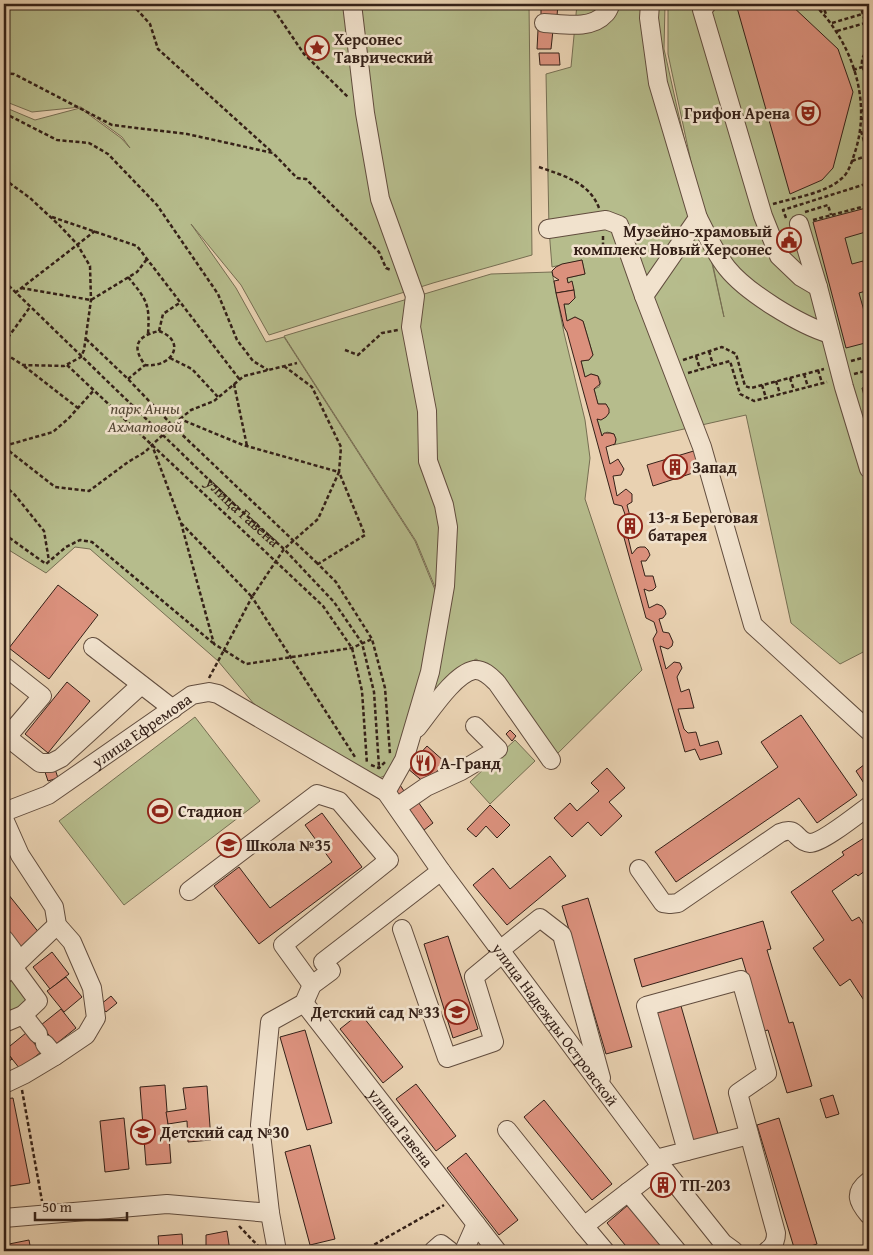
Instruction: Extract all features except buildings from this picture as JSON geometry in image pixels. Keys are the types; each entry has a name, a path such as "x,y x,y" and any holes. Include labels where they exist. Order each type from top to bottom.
{"street":[{"path":"352,4 364,113 380,199 415,296 411,327 427,411 428,461 444,506 448,527 445,586 430,672 404,760 382,789"},
{"path":"544,23 578,25 590,23 605,15 611,4"},
{"path":"650,4 649,18 658,83 698,218 719,256 732,274 742,283 790,316 816,330 830,334"},
{"path":"703,6 760,208 779,256 801,277 818,287"},
{"path":"798,217 869,469"},
{"path":"644,296 698,218"},
{"path":"548,229 606,220 619,225 702,447 753,625 869,731"},
{"path":"93,647 173,709"},
{"path":"4,666 42,696 6,739 40,763 51,763 61,758 141,685"},
{"path":"411,735 450,687 463,674 476,670 488,674 497,683 551,760"},
{"name":"улица Ефремова","path":"4,812 48,795 192,695 200,692 218,694 382,789"},
{"path":"397,807 426,787 461,771 498,749 475,726"},
{"name":"улица Надежды Островской","path":"382,789 397,807 441,871 659,1162 723,1243 734,1251"},
{"path":"189,891 317,794 339,801 389,860 283,945 312,984"},
{"path":"640,869 663,903 678,903 780,832 791,831 807,842 818,841 869,806"},
{"path":"4,819 20,854 54,907 57,925 72,942 92,988 96,1018 86,1035 46,1045 12,1080"},
{"path":"277,1251 270,1213 260,1125 270,1022 304,1003 312,984 331,971 324,962 441,871"},
{"path":"402,929 448,1058 494,1042 474,977 540,918 562,935 604,1088"},
{"path":"4,1023 23,1015 38,1001 8,958 57,925"},
{"path":"687,1152 646,1006 741,980 767,1073 738,1093 776,1233 776,1240 772,1248 767,1251"},
{"name":"улица Гавена","path":"304,1003 497,1251"},
{"path":"23,1015 46,1045"},
{"path":"507,1130 604,1251"},
{"path":"584,1226 628,1192 659,1162 687,1152 749,1135"},
{"path":"869,1181 860,1190 858,1197 860,1204 869,1215"},
{"path":"628,1192 677,1251"},
{"path":"4,1218 166,1204 270,1213"},
{"path":"464,1251 476,1224"},
{"path":"433,1251 442,1244 450,1251"}],"path":[{"path":"132,4 150,24 158,49 273,153 297,178 306,179 372,245 386,268 410,279"},
{"path":"270,4 304,54 364,113"},
{"path":"760,208 832,187 845,176 852,160 860,128 862,111 860,95 846,48 832,23 814,4"},
{"path":"822,4 826,16"},
{"path":"860,4 868,23 869,36"},
{"path":"832,23 869,12"},
{"path":"837,31 868,23"},
{"path":"869,49 863,56 862,67 869,76"},
{"path":"853,70 862,67"},
{"path":"4,74 14,74 112,125 187,134 273,153"},
{"path":"862,111 869,108"},
{"path":"4,113 57,140 89,143 108,154 157,205 218,294 238,340 253,361 268,370"},
{"path":"861,119 869,117"},
{"path":"852,160 869,156 860,128"},
{"path":"539,167 563,175 585,187 595,197 601,212 604,242 603,253"},
{"path":"4,180 30,198 50,216 77,244 90,266 91,300 86,339 81,357 64,366 23,365"},
{"path":"869,183 783,210 785,218 831,215 869,205"},
{"path":"798,217 828,205 831,215"},
{"path":"50,216 137,246 240,380"},
{"path":"15,293 95,231"},
{"path":"21,288 91,300 136,272 148,259"},
{"path":"128,277 145,298 149,315 148,334"},
{"name":"улица Гавена","path":"4,282 236,506 284,549 334,602 362,643 374,692 382,789"},
{"path":"159,331 163,314 181,302"},
{"path":"4,343 30,307"},
{"path":"344,350 358,355 382,333 411,327"},
{"path":"128,379 145,365 155,366 167,362 173,354 174,346 171,339 164,333 159,331 142,338 138,345 138,355 145,365"},
{"path":"86,339 173,426 336,582 372,638 386,688 390,757 379,768 362,762"},
{"path":"672,370 696,356 722,347 736,354 745,386 751,388 818,370 840,371"},
{"path":"709,351 713,365"},
{"path":"4,353 23,365 78,408"},
{"path":"696,356 700,369"},
{"path":"865,357 869,370"},
{"path":"170,358 192,369 218,397"},
{"path":"672,370 700,369 730,360 740,394 754,401 822,383 840,371"},
{"path":"4,447 55,487 89,491 152,445 191,410 214,401 244,376 297,363"},
{"path":"67,365 323,606 352,648 362,691 367,764"},
{"path":"200,692 252,597 284,549 318,519 339,472 342,447 312,387 284,366"},
{"path":"818,370 822,383"},
{"path":"804,374 808,387"},
{"path":"790,378 794,390"},
{"path":"776,381 780,394"},
{"path":"234,384 247,446"},
{"path":"762,385 766,398"},
{"path":"4,447 53,432 94,390"},
{"path":"180,419 247,446 339,472"},
{"path":"152,445 180,523 214,644"},
{"path":"318,564 365,535 339,472"},
{"path":"4,485 15,495 44,531 49,561"},
{"path":"180,523 252,597 357,760"},
{"path":"4,534 46,564 66,547 80,540 92,542 214,644 246,664 352,648 372,638"},
{"path":"12,1080 45,1215"},
{"path":"363,1251 456,1198"}],"green space":[{"name":"парк Анны Ахматовой","path":"4,4 529,4 532,255 433,283 269,335 241,285 191,224 236,288 266,342 284,337 415,541 440,602 427,672 392,773 379,778 254,704 218,661 90,549 75,547 46,573 4,547 4,107 35,120 80,108 121,138 130,148 122,137 81,107 32,112 4,101"},
{"name":"Музейно-храмовый комплекс Новый Херсонес","path":"577,4 665,4 664,49 724,317 668,54 668,4 869,4 869,649 840,664 791,623 746,415 613,445 616,441 614,434 607,432 602,436 597,419 604,418 609,413 606,404 598,404 594,389 599,387 601,382 598,376 591,374 585,377 581,361 589,360 593,355 583,321 575,317 567,321 564,304 569,304 575,298 572,282 568,283 567,278 585,274 582,260 552,267 549,229 546,74 571,67"},
{"path":"552,272 564,333 585,420 590,458 585,499 642,670 554,757 497,672 476,659 457,670 428,706 447,616 416,541 284,336 491,274"},
{"name":"Стадион","path":"195,717 260,801 124,905 59,821"},
{"path":"515,740 535,761 490,804 470,782"},
{"path":"4,980 17,982 32,1001 4,1020"}],"place":[{"name":"Херсонес Таврический","path":"317,48"},
{"name":"Грифон Арена","path":"808,113"},
{"name":"Музейно-храмовый комплекс Новый Херсонес","path":"789,240"},
{"name":"Запад","path":"675,467"},
{"name":"13-я Береговая батарея","path":"630,526"},
{"name":"А-Гранд","path":"423,763"},
{"name":"Стадион","path":"160,811"},
{"name":"Школа №35","path":"229,845"},
{"name":"Детский сад №33","path":"457,1012"},
{"name":"Детский сад №30","path":"143,1132"},
{"name":"ТП-203","path":"663,1185"}]}
